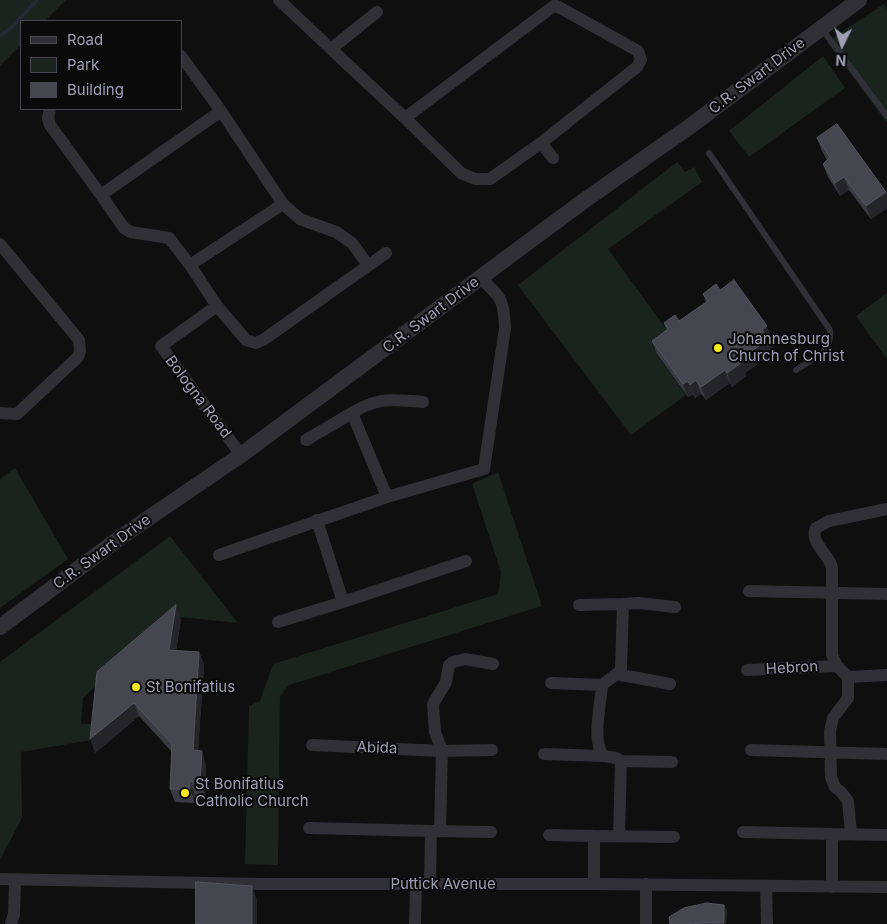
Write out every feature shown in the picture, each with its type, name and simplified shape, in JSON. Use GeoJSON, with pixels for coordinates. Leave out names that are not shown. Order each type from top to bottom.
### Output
{"type":"FeatureCollection","features":[{"type":"Feature","properties":{"kind":"street"},"geometry":{"type":"LineString","coordinates":[[279,0],[461,173],[475,179],[490,179],[637,67],[641,60],[638,51],[550,2],[405,118]]}},
{"type":"Feature","properties":{"kind":"street","name":"C.R. Swart Drive"},"geometry":{"type":"LineString","coordinates":[[0,628],[121,537],[241,455],[585,200],[696,122],[859,0]]}},
{"type":"Feature","properties":{"kind":"street"},"geometry":{"type":"LineString","coordinates":[[331,48],[376,12]]}},
{"type":"Feature","properties":{"kind":"street"},"geometry":{"type":"LineString","coordinates":[[182,57],[221,110],[283,204],[300,219],[336,232],[352,243],[368,265]]}},
{"type":"Feature","properties":{"kind":"street"},"geometry":{"type":"LineString","coordinates":[[50,110],[48,118],[50,126],[124,228],[131,232],[169,238],[190,265],[217,306],[246,340],[256,343],[263,340],[386,253]]}},
{"type":"Feature","properties":{"kind":"street"},"geometry":{"type":"LineString","coordinates":[[101,195],[221,110]]}},
{"type":"Feature","properties":{"kind":"street"},"geometry":{"type":"LineString","coordinates":[[541,142],[553,158]]}},
{"type":"Feature","properties":{"kind":"street"},"geometry":{"type":"LineString","coordinates":[[190,265],[283,204]]}},
{"type":"Feature","properties":{"kind":"street"},"geometry":{"type":"LineString","coordinates":[[0,244],[79,340],[80,346],[78,357],[16,414],[0,413]]}},
{"type":"Feature","properties":{"kind":"street"},"geometry":{"type":"LineString","coordinates":[[219,555],[387,497],[484,469],[506,328],[500,296],[480,278]]}},
{"type":"Feature","properties":{"kind":"street","name":"Bologna Road"},"geometry":{"type":"LineString","coordinates":[[217,306],[161,346],[241,455]]}},
{"type":"Feature","properties":{"kind":"street"},"geometry":{"type":"LineString","coordinates":[[306,440],[364,405],[384,400],[423,402]]}},
{"type":"Feature","properties":{"kind":"street"},"geometry":{"type":"LineString","coordinates":[[352,413],[387,497]]}},
{"type":"Feature","properties":{"kind":"street","name":"Hebron"},"geometry":{"type":"LineString","coordinates":[[848,677],[836,666],[833,660],[831,651],[832,567],[827,555],[815,540],[814,533],[816,528],[829,521],[887,508]]}},
{"type":"Feature","properties":{"kind":"street"},"geometry":{"type":"LineString","coordinates":[[317,520],[343,602]]}},
{"type":"Feature","properties":{"kind":"street"},"geometry":{"type":"LineString","coordinates":[[278,622],[466,561]]}},
{"type":"Feature","properties":{"kind":"street"},"geometry":{"type":"LineString","coordinates":[[749,591],[887,594]]}},
{"type":"Feature","properties":{"kind":"street"},"geometry":{"type":"LineString","coordinates":[[579,605],[639,602],[676,607]]}},
{"type":"Feature","properties":{"kind":"street"},"geometry":{"type":"LineString","coordinates":[[551,683],[602,685],[616,674],[621,668],[623,604]]}},
{"type":"Feature","properties":{"kind":"street"},"geometry":{"type":"LineString","coordinates":[[430,883],[442,751],[435,732],[433,704],[446,682],[449,665],[458,660],[465,659],[493,664]]}},
{"type":"Feature","properties":{"kind":"street","name":"Hebron"},"geometry":{"type":"LineString","coordinates":[[747,670],[836,666]]}},
{"type":"Feature","properties":{"kind":"street"},"geometry":{"type":"LineString","coordinates":[[616,674],[670,684]]}},
{"type":"Feature","properties":{"kind":"street"},"geometry":{"type":"LineString","coordinates":[[851,834],[848,801],[842,792],[835,787],[830,777],[830,724],[832,718],[848,698],[848,677],[887,675]]}},
{"type":"Feature","properties":{"kind":"street"},"geometry":{"type":"LineString","coordinates":[[602,685],[597,738],[599,751],[604,756]]}},
{"type":"Feature","properties":{"kind":"street","name":"Abida"},"geometry":{"type":"LineString","coordinates":[[312,746],[442,751],[492,750]]}},
{"type":"Feature","properties":{"kind":"street"},"geometry":{"type":"LineString","coordinates":[[751,750],[887,754]]}},
{"type":"Feature","properties":{"kind":"street"},"geometry":{"type":"LineString","coordinates":[[544,754],[604,756],[621,761],[672,762]]}},
{"type":"Feature","properties":{"kind":"street"},"geometry":{"type":"LineString","coordinates":[[619,836],[621,761]]}},
{"type":"Feature","properties":{"kind":"street"},"geometry":{"type":"LineString","coordinates":[[310,828],[491,832]]}},
{"type":"Feature","properties":{"kind":"street"},"geometry":{"type":"LineString","coordinates":[[743,832],[887,834]]}},
{"type":"Feature","properties":{"kind":"street"},"geometry":{"type":"LineString","coordinates":[[832,834],[832,886]]}},
{"type":"Feature","properties":{"kind":"street"},"geometry":{"type":"LineString","coordinates":[[549,835],[674,837]]}},
{"type":"Feature","properties":{"kind":"street"},"geometry":{"type":"LineString","coordinates":[[594,836],[594,884]]}},
{"type":"Feature","properties":{"kind":"street","name":"Puttick Avenue"},"geometry":{"type":"LineString","coordinates":[[0,879],[887,887]]}},
{"type":"Feature","properties":{"kind":"street"},"geometry":{"type":"LineString","coordinates":[[11,924],[14,914],[15,880]]}},
{"type":"Feature","properties":{"kind":"street"},"geometry":{"type":"LineString","coordinates":[[415,924],[416,884]]}},
{"type":"Feature","properties":{"kind":"street"},"geometry":{"type":"LineString","coordinates":[[646,884],[646,924]]}},
{"type":"Feature","properties":{"kind":"street"},"geometry":{"type":"LineString","coordinates":[[766,886],[767,924]]}},
{"type":"Feature","properties":{"kind":"lane"},"geometry":{"type":"LineString","coordinates":[[821,28],[887,116]]}},
{"type":"Feature","properties":{"kind":"lane"},"geometry":{"type":"LineString","coordinates":[[709,153],[830,330],[830,343],[827,349],[796,370]]}},
{"type":"Feature","properties":{"kind":"green space"},"geometry":{"type":"Polygon","coordinates":[[[0,0],[66,0],[46,20],[20,20],[20,46],[0,66],[0,0]]]}},
{"type":"Feature","properties":{"kind":"green space"},"geometry":{"type":"Polygon","coordinates":[[[884,4],[887,9],[887,123],[827,42],[884,4]]]}},
{"type":"Feature","properties":{"kind":"green space"},"geometry":{"type":"Polygon","coordinates":[[[823,56],[845,88],[749,157],[729,131],[823,56]]]}},
{"type":"Feature","properties":{"kind":"green space"},"geometry":{"type":"Polygon","coordinates":[[[677,162],[685,172],[694,167],[702,182],[608,249],[666,329],[673,333],[657,355],[686,395],[631,435],[518,285],[677,162]]]}},
{"type":"Feature","properties":{"kind":"green space"},"geometry":{"type":"Polygon","coordinates":[[[887,293],[887,359],[856,316],[887,293]]]}},
{"type":"Feature","properties":{"kind":"green space"},"geometry":{"type":"Polygon","coordinates":[[[15,468],[68,559],[0,608],[0,479],[15,468]]]}},
{"type":"Feature","properties":{"kind":"green space"},"geometry":{"type":"Polygon","coordinates":[[[498,472],[542,606],[289,685],[280,697],[278,865],[245,864],[249,706],[260,701],[273,664],[498,594],[501,572],[472,484],[498,472]]]}},
{"type":"Feature","properties":{"kind":"green space"},"geometry":{"type":"Polygon","coordinates":[[[170,536],[238,623],[170,616],[83,698],[81,724],[94,724],[92,740],[21,752],[22,818],[0,860],[0,662],[170,536]]]}},
{"type":"Feature","properties":{"kind":"building"},"geometry":{"type":"Polygon","coordinates":[[[837,124],[886,192],[866,206],[844,177],[835,183],[823,164],[830,157],[817,138],[837,124]]]}},
{"type":"Feature","properties":{"kind":"building","name":"Johannesburg Church of Christ"},"geometry":{"type":"Polygon","coordinates":[[[734,280],[767,326],[762,330],[769,339],[739,360],[741,363],[727,373],[725,370],[701,387],[696,380],[690,385],[688,381],[683,384],[652,341],[668,329],[664,323],[675,315],[679,321],[708,301],[703,294],[716,284],[720,290],[734,280]]]}},
{"type":"Feature","properties":{"kind":"building"},"geometry":{"type":"Polygon","coordinates":[[[176,605],[169,650],[199,652],[193,750],[202,751],[200,782],[190,781],[190,789],[170,789],[172,744],[134,703],[90,739],[97,672],[176,605]]]}},
{"type":"Feature","properties":{"kind":"building"},"geometry":{"type":"Polygon","coordinates":[[[196,882],[252,886],[252,924],[196,924],[196,882]]]}},
{"type":"Feature","properties":{"kind":"building"},"geometry":{"type":"Polygon","coordinates":[[[707,903],[724,905],[724,922],[670,924],[669,917],[684,908],[707,903]]]}},
{"type":"Feature","properties":{"kind":"waterway"},"geometry":{"type":"LineString","coordinates":[[0,36],[11,28],[37,0]]}},
{"type":"Feature","properties":{"kind":"place","name":"Johannesburg Church of Christ"},"geometry":{"type":"Point","coordinates":[718,348]}},
{"type":"Feature","properties":{"kind":"place","name":"St Bonifatius"},"geometry":{"type":"Point","coordinates":[136,687]}},
{"type":"Feature","properties":{"kind":"place","name":"St Bonifatius Catholic Church"},"geometry":{"type":"Point","coordinates":[185,793]}}]}
